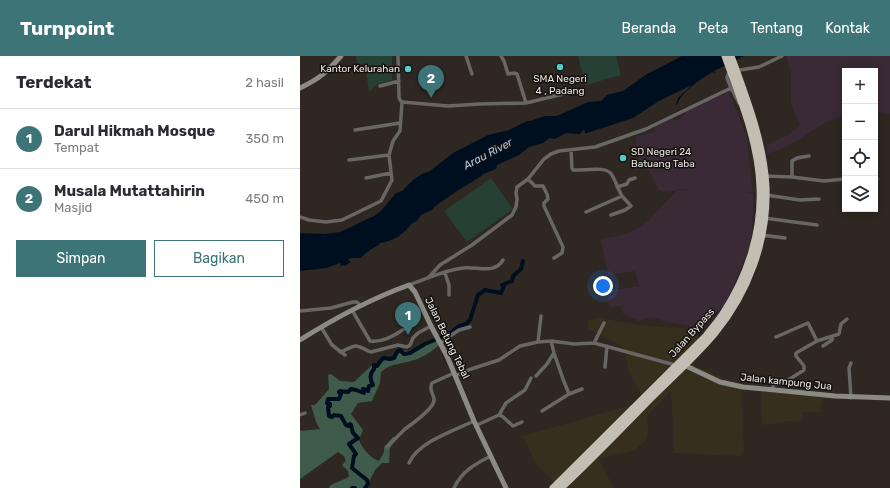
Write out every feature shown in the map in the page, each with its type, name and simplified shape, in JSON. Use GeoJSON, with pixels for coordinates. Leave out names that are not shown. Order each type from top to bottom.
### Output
{"type":"FeatureCollection","features":[{"type":"Feature","properties":{"kind":"highway","name":"Jalan Bypass"},"geometry":{"type":"LineString","coordinates":[[553,488],[684,365],[714,334],[736,303],[747,274],[752,253],[758,226],[765,176],[761,152],[724,56]]}},
{"type":"Feature","properties":{"kind":"highway","name":"Jalan Bypass"},"geometry":{"type":"LineString","coordinates":[[561,488],[676,365],[706,336],[724,313],[756,258],[764,218],[766,195],[737,88],[731,56]]}},
{"type":"Feature","properties":{"kind":"street"},"geometry":{"type":"LineString","coordinates":[[300,88],[316,80],[328,71],[341,56]]}},
{"type":"Feature","properties":{"kind":"street"},"geometry":{"type":"LineString","coordinates":[[300,217],[309,220],[326,222],[342,220],[381,201],[391,181],[389,155],[393,141],[400,131],[402,102],[400,100],[398,56]]}},
{"type":"Feature","properties":{"kind":"street"},"geometry":{"type":"LineString","coordinates":[[466,56],[472,74]]}},
{"type":"Feature","properties":{"kind":"street"},"geometry":{"type":"LineString","coordinates":[[501,56],[508,74],[517,74],[526,103]]}},
{"type":"Feature","properties":{"kind":"street"},"geometry":{"type":"LineString","coordinates":[[429,277],[440,265],[472,245],[512,215],[516,207],[516,193],[518,187],[528,179],[544,159],[551,154],[559,151],[595,147],[646,129],[737,88],[727,78],[728,74],[740,70],[760,67],[782,56]]}},
{"type":"Feature","properties":{"kind":"street"},"geometry":{"type":"LineString","coordinates":[[380,86],[399,81]]}},
{"type":"Feature","properties":{"kind":"street"},"geometry":{"type":"LineString","coordinates":[[402,102],[448,106],[526,103],[567,93]]}},
{"type":"Feature","properties":{"kind":"street"},"geometry":{"type":"LineString","coordinates":[[355,130],[400,123]]}},
{"type":"Feature","properties":{"kind":"street"},"geometry":{"type":"LineString","coordinates":[[571,150],[573,170],[604,169],[609,171],[622,196],[631,206],[611,215]]}},
{"type":"Feature","properties":{"kind":"street"},"geometry":{"type":"LineString","coordinates":[[349,160],[389,155]]}},
{"type":"Feature","properties":{"kind":"street"},"geometry":{"type":"LineString","coordinates":[[792,177],[792,161],[798,158],[810,156]]}},
{"type":"Feature","properties":{"kind":"street"},"geometry":{"type":"LineString","coordinates":[[366,178],[391,174]]}},
{"type":"Feature","properties":{"kind":"street"},"geometry":{"type":"LineString","coordinates":[[765,176],[792,177],[824,181],[842,179]]}},
{"type":"Feature","properties":{"kind":"street"},"geometry":{"type":"LineString","coordinates":[[617,187],[627,184],[629,180],[635,178]]}},
{"type":"Feature","properties":{"kind":"street"},"geometry":{"type":"LineString","coordinates":[[528,179],[535,186],[542,186],[547,194],[548,199],[544,203],[544,206],[563,247],[562,253],[554,258]]}},
{"type":"Feature","properties":{"kind":"street"},"geometry":{"type":"LineString","coordinates":[[766,195],[800,200],[819,199]]}},
{"type":"Feature","properties":{"kind":"street"},"geometry":{"type":"LineString","coordinates":[[586,212],[622,196]]}},
{"type":"Feature","properties":{"kind":"street"},"geometry":{"type":"LineString","coordinates":[[764,218],[817,224]]}},
{"type":"Feature","properties":{"kind":"street"},"geometry":{"type":"LineString","coordinates":[[761,236],[785,238]]}},
{"type":"Feature","properties":{"kind":"street"},"geometry":{"type":"LineString","coordinates":[[300,340],[352,310],[429,277],[463,268],[494,268],[499,266],[503,260]]}},
{"type":"Feature","properties":{"kind":"street"},"geometry":{"type":"LineString","coordinates":[[445,272],[449,285],[449,295]]}},
{"type":"Feature","properties":{"kind":"street","name":"Jalan Betung Tebal"},"geometry":{"type":"LineString","coordinates":[[410,286],[415,292],[455,374],[475,423],[506,488]]}},
{"type":"Feature","properties":{"kind":"street"},"geometry":{"type":"LineString","coordinates":[[300,311],[331,308],[353,302],[357,302],[361,306]]}},
{"type":"Feature","properties":{"kind":"street"},"geometry":{"type":"LineString","coordinates":[[352,310],[370,341],[377,342],[393,336],[404,329]]}},
{"type":"Feature","properties":{"kind":"street"},"geometry":{"type":"LineString","coordinates":[[538,342],[541,316]]}},
{"type":"Feature","properties":{"kind":"street"},"geometry":{"type":"LineString","coordinates":[[773,389],[773,385],[782,384],[803,371],[804,366],[796,354],[817,341],[840,333],[841,324],[847,319]]}},
{"type":"Feature","properties":{"kind":"street"},"geometry":{"type":"LineString","coordinates":[[594,342],[604,323]]}},
{"type":"Feature","properties":{"kind":"street"},"geometry":{"type":"LineString","coordinates":[[776,337],[808,323],[817,341]]}},
{"type":"Feature","properties":{"kind":"street"},"geometry":{"type":"LineString","coordinates":[[340,352],[355,346],[360,346],[371,352],[398,345],[408,347],[418,333],[431,326]]}},
{"type":"Feature","properties":{"kind":"street"},"geometry":{"type":"LineString","coordinates":[[321,327],[331,344],[345,355]]}},
{"type":"Feature","properties":{"kind":"street"},"geometry":{"type":"LineString","coordinates":[[439,341],[462,329],[470,327]]}},
{"type":"Feature","properties":{"kind":"street"},"geometry":{"type":"LineString","coordinates":[[822,346],[832,340],[833,336]]}},
{"type":"Feature","properties":{"kind":"street"},"geometry":{"type":"LineString","coordinates":[[387,447],[406,429],[422,417],[432,404],[434,400],[430,387],[432,383],[499,360],[520,346],[551,341],[574,344],[594,342],[676,365]]}},
{"type":"Feature","properties":{"kind":"street"},"geometry":{"type":"LineString","coordinates":[[551,341],[569,394]]}},
{"type":"Feature","properties":{"kind":"street"},"geometry":{"type":"LineString","coordinates":[[605,368],[607,346]]}},
{"type":"Feature","properties":{"kind":"street"},"geometry":{"type":"LineString","coordinates":[[536,376],[547,364],[554,353]]}},
{"type":"Feature","properties":{"kind":"street"},"geometry":{"type":"LineString","coordinates":[[851,363],[849,368],[851,398]]}},
{"type":"Feature","properties":{"kind":"street","name":"Jalan kampung Jua"},"geometry":{"type":"LineString","coordinates":[[684,365],[720,382],[728,384],[851,398],[890,398]]}},
{"type":"Feature","properties":{"kind":"street"},"geometry":{"type":"LineString","coordinates":[[409,463],[411,458],[422,447],[475,423],[499,415],[506,403],[525,390],[531,378]]}},
{"type":"Feature","properties":{"kind":"street"},"geometry":{"type":"LineString","coordinates":[[542,411],[569,394],[582,389]]}},
{"type":"Feature","properties":{"kind":"street"},"geometry":{"type":"LineString","coordinates":[[300,415],[305,413]]}},
{"type":"Feature","properties":{"kind":"street"},"geometry":{"type":"LineString","coordinates":[[499,415],[513,426],[522,422]]}},
{"type":"Feature","properties":{"kind":"street"},"geometry":{"type":"LineString","coordinates":[[454,488],[467,470],[491,456]]}},
{"type":"Feature","properties":{"kind":"shaded area"},"geometry":{"type":"Polygon","coordinates":[[[786,56],[890,56],[890,114],[878,112],[878,68],[842,68],[842,114],[790,145],[767,154],[766,145],[790,134],[800,125],[791,104],[791,74],[786,56]]]}},
{"type":"Feature","properties":{"kind":"shaded area"},"geometry":{"type":"Polygon","coordinates":[[[729,91],[747,138],[753,192],[745,193],[753,193],[753,211],[751,243],[727,302],[698,333],[690,326],[666,322],[653,317],[639,321],[623,314],[621,306],[609,307],[608,291],[639,286],[635,271],[608,275],[601,239],[622,235],[634,230],[648,221],[677,190],[691,189],[677,189],[665,192],[659,190],[649,171],[639,161],[635,137],[655,132],[654,127],[672,119],[678,120],[686,114],[686,111],[729,91]]]}},
{"type":"Feature","properties":{"kind":"shaded area"},"geometry":{"type":"Polygon","coordinates":[[[600,317],[646,326],[683,328],[707,343],[690,364],[741,385],[744,448],[741,456],[674,453],[671,391],[646,418],[649,430],[645,441],[635,450],[599,459],[614,488],[554,488],[556,485],[535,463],[523,436],[645,401],[629,373],[624,347],[588,329],[587,321],[600,317]]]}},
{"type":"Feature","properties":{"kind":"shaded area"},"geometry":{"type":"Polygon","coordinates":[[[761,391],[823,398],[820,412],[803,412],[802,422],[786,421],[784,423],[762,425],[761,391]]]}},
{"type":"Feature","properties":{"kind":"green space"},"geometry":{"type":"Polygon","coordinates":[[[356,56],[392,56],[392,80],[377,84],[369,92],[365,64],[358,64],[356,56]]]}},
{"type":"Feature","properties":{"kind":"green space"},"geometry":{"type":"Polygon","coordinates":[[[578,56],[616,56],[621,75],[586,85],[578,56]]]}},
{"type":"Feature","properties":{"kind":"green space"},"geometry":{"type":"Polygon","coordinates":[[[491,178],[513,209],[467,242],[444,211],[491,178]]]}},
{"type":"Feature","properties":{"kind":"green space"},"geometry":{"type":"Polygon","coordinates":[[[439,336],[442,343],[432,351],[418,359],[393,365],[381,372],[380,383],[372,401],[358,403],[351,414],[363,430],[359,440],[360,443],[367,453],[376,460],[379,461],[384,452],[384,447],[393,437],[397,438],[390,448],[389,463],[382,463],[375,470],[366,488],[329,488],[331,485],[349,477],[348,471],[342,465],[346,461],[344,456],[338,452],[300,479],[300,431],[320,429],[316,422],[311,405],[315,405],[329,389],[328,375],[331,374],[340,381],[354,382],[371,366],[396,355],[398,350],[409,351],[439,336]]]}},
{"type":"Feature","properties":{"kind":"water","name":"Arau River"},"geometry":{"type":"Polygon","coordinates":[[[682,56],[744,56],[714,71],[716,73],[712,72],[697,82],[686,91],[677,105],[678,98],[692,85],[659,101],[633,118],[587,133],[583,130],[580,134],[566,133],[555,139],[550,138],[543,143],[529,147],[519,155],[497,165],[496,169],[483,174],[434,207],[432,210],[421,215],[417,221],[412,223],[406,230],[390,241],[380,243],[361,258],[350,258],[348,260],[351,262],[345,266],[342,265],[341,267],[340,263],[326,268],[300,271],[300,233],[325,234],[340,232],[374,216],[381,211],[396,193],[402,191],[413,180],[430,171],[453,153],[488,135],[509,130],[527,121],[545,116],[557,116],[588,102],[601,101],[607,95],[623,91],[647,74],[682,56]]]}},
{"type":"Feature","properties":{"kind":"waterway"},"geometry":{"type":"LineString","coordinates":[[365,488],[368,484],[367,480],[352,468],[354,456],[356,454],[349,444],[358,438],[353,433],[351,425],[346,425],[341,416],[329,416],[328,407],[330,404],[327,403],[328,399],[339,399],[341,394],[339,392],[340,391],[348,392],[351,389],[364,393],[363,389],[368,391],[369,386],[373,385],[370,377],[374,369],[374,365],[377,366],[383,358],[394,358],[400,350],[404,354],[410,353],[425,344],[449,334],[459,326],[466,324],[470,320],[478,295],[485,290],[501,293],[504,286],[502,285],[512,281],[513,276],[521,269],[523,261]]}},
{"type":"Feature","properties":{"kind":"place","name":"SMA Negeri 4 , Padang"},"geometry":{"type":"Point","coordinates":[560,67]}},
{"type":"Feature","properties":{"kind":"place","name":"Kantor Kelurahan"},"geometry":{"type":"Point","coordinates":[408,69]}},
{"type":"Feature","properties":{"kind":"place","name":"Musala Mutattahirin"},"geometry":{"type":"Point","coordinates":[431,98]}},
{"type":"Feature","properties":{"kind":"place","name":"SD Negeri 24 Batuang Taba"},"geometry":{"type":"Point","coordinates":[623,158]}},
{"type":"Feature","properties":{"kind":"place","name":"Darul Hikmah Mosque"},"geometry":{"type":"Point","coordinates":[408,335]}}]}
